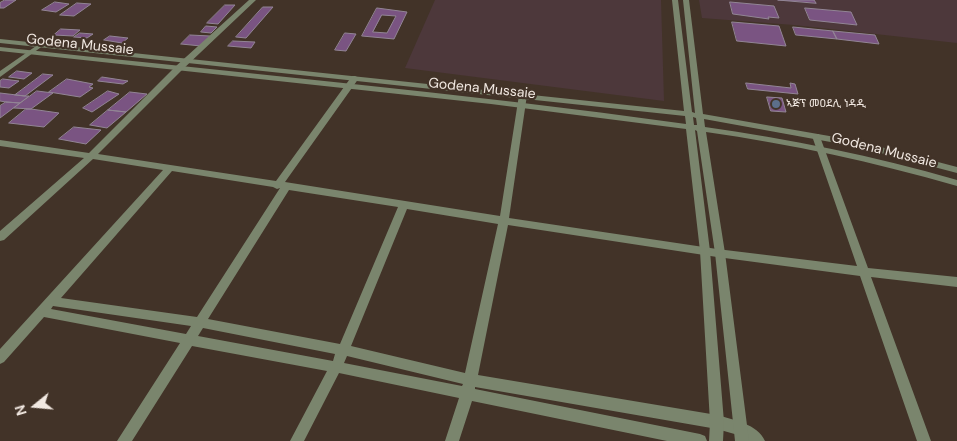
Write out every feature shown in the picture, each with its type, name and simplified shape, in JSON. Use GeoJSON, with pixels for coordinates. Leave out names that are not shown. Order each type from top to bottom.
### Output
{"type":"FeatureCollection","features":[{"type":"Feature","properties":{"kind":"street"},"geometry":{"type":"LineString","coordinates":[[0,237],[90,156],[179,68],[253,0]]}},
{"type":"Feature","properties":{"kind":"street"},"geometry":{"type":"LineString","coordinates":[[675,0],[688,126],[705,251],[717,422],[716,441]]}},
{"type":"Feature","properties":{"kind":"street"},"geometry":{"type":"LineString","coordinates":[[686,0],[701,128],[720,253],[741,435]]}},
{"type":"Feature","properties":{"kind":"street","name":"Godena Mussaie"},"geometry":{"type":"LineString","coordinates":[[0,41],[356,78],[522,100],[820,148],[901,166],[957,183]]}},
{"type":"Feature","properties":{"kind":"street"},"geometry":{"type":"LineString","coordinates":[[0,75],[41,45]]}},
{"type":"Feature","properties":{"kind":"street","name":"Godena Mussaie"},"geometry":{"type":"LineString","coordinates":[[0,49],[349,86],[688,114],[885,150],[957,170]]}},
{"type":"Feature","properties":{"kind":"street"},"geometry":{"type":"LineString","coordinates":[[124,441],[282,186],[356,78]]}},
{"type":"Feature","properties":{"kind":"street"},"geometry":{"type":"LineString","coordinates":[[452,441],[467,395],[504,220],[522,100]]}},
{"type":"Feature","properties":{"kind":"street"},"geometry":{"type":"LineString","coordinates":[[816,136],[924,441]]}},
{"type":"Feature","properties":{"kind":"street"},"geometry":{"type":"LineString","coordinates":[[2,145],[90,156],[705,251],[864,273],[957,282]]}},
{"type":"Feature","properties":{"kind":"street"},"geometry":{"type":"LineString","coordinates":[[0,358],[169,169]]}},
{"type":"Feature","properties":{"kind":"street"},"geometry":{"type":"LineString","coordinates":[[297,441],[336,367],[404,205]]}},
{"type":"Feature","properties":{"kind":"street"},"geometry":{"type":"LineString","coordinates":[[51,301],[199,322],[343,350],[470,380],[717,422],[741,435],[758,441]]}},
{"type":"Feature","properties":{"kind":"street"},"geometry":{"type":"LineString","coordinates":[[42,312],[189,338],[700,441]]}},
{"type":"Feature","properties":{"kind":"street"},"geometry":{"type":"LineString","coordinates":[[580,418],[582,400]]}},
{"type":"Feature","properties":{"kind":"shaded area"},"geometry":{"type":"Polygon","coordinates":[[[435,0],[661,0],[664,101],[405,68],[435,0]]]}},
{"type":"Feature","properties":{"kind":"shaded area"},"geometry":{"type":"Polygon","coordinates":[[[699,0],[957,0],[957,43],[794,25],[702,18],[699,0]]]}},
{"type":"Feature","properties":{"kind":"building"},"geometry":{"type":"Polygon","coordinates":[[[5,0],[16,0],[4,8],[0,8],[0,3],[5,0]]]}},
{"type":"Feature","properties":{"kind":"building"},"geometry":{"type":"Polygon","coordinates":[[[778,0],[814,0],[816,3],[778,0]]]}},
{"type":"Feature","properties":{"kind":"building"},"geometry":{"type":"Polygon","coordinates":[[[55,2],[69,4],[56,12],[42,10],[55,2]]]}},
{"type":"Feature","properties":{"kind":"building"},"geometry":{"type":"Polygon","coordinates":[[[730,2],[774,6],[779,18],[768,17],[769,19],[733,14],[730,2]]]}},
{"type":"Feature","properties":{"kind":"building"},"geometry":{"type":"Polygon","coordinates":[[[77,3],[91,4],[74,16],[60,15],[77,3]]]}},
{"type":"Feature","properties":{"kind":"building"},"geometry":{"type":"Polygon","coordinates":[[[225,5],[235,5],[218,24],[207,23],[225,5]]]}},
{"type":"Feature","properties":{"kind":"building"},"geometry":{"type":"Polygon","coordinates":[[[263,7],[273,7],[246,38],[236,37],[263,7]]]}},
{"type":"Feature","properties":{"kind":"building"},"geometry":{"type":"Polygon","coordinates":[[[377,8],[407,12],[394,39],[362,36],[377,8]],[[382,15],[373,32],[387,33],[396,16],[382,15]]]}},
{"type":"Feature","properties":{"kind":"building"},"geometry":{"type":"Polygon","coordinates":[[[805,8],[851,12],[857,25],[810,20],[805,8]]]}},
{"type":"Feature","properties":{"kind":"building"},"geometry":{"type":"Polygon","coordinates":[[[732,22],[779,26],[786,46],[737,41],[732,22]]]}},
{"type":"Feature","properties":{"kind":"building"},"geometry":{"type":"Polygon","coordinates":[[[206,26],[217,27],[211,33],[201,32],[206,26]]]}},
{"type":"Feature","properties":{"kind":"building"},"geometry":{"type":"Polygon","coordinates":[[[793,27],[833,31],[837,39],[796,35],[793,27]]]}},
{"type":"Feature","properties":{"kind":"building"},"geometry":{"type":"Polygon","coordinates":[[[61,29],[80,30],[73,36],[54,35],[61,29]]]}},
{"type":"Feature","properties":{"kind":"building"},"geometry":{"type":"Polygon","coordinates":[[[833,31],[875,35],[879,44],[837,39],[833,31]]]}},
{"type":"Feature","properties":{"kind":"building"},"geometry":{"type":"Polygon","coordinates":[[[80,33],[93,34],[87,38],[74,37],[80,33]]]}},
{"type":"Feature","properties":{"kind":"building"},"geometry":{"type":"Polygon","coordinates":[[[345,33],[356,34],[346,51],[335,50],[345,33]]]}},
{"type":"Feature","properties":{"kind":"building"},"geometry":{"type":"Polygon","coordinates":[[[190,35],[210,36],[201,46],[181,44],[190,35]]]}},
{"type":"Feature","properties":{"kind":"building"},"geometry":{"type":"Polygon","coordinates":[[[110,36],[128,38],[122,43],[104,40],[110,36]]]}},
{"type":"Feature","properties":{"kind":"building"},"geometry":{"type":"Polygon","coordinates":[[[233,41],[255,42],[251,48],[228,46],[233,41]]]}},
{"type":"Feature","properties":{"kind":"building"},"geometry":{"type":"Polygon","coordinates":[[[17,71],[32,73],[24,79],[9,77],[17,71]]]}},
{"type":"Feature","properties":{"kind":"building"},"geometry":{"type":"Polygon","coordinates":[[[43,74],[53,75],[25,96],[15,95],[43,74]]]}},
{"type":"Feature","properties":{"kind":"building"},"geometry":{"type":"Polygon","coordinates":[[[102,77],[128,81],[123,84],[98,81],[102,77]]]}},
{"type":"Feature","properties":{"kind":"building"},"geometry":{"type":"Polygon","coordinates":[[[3,79],[19,81],[9,88],[0,87],[0,81],[3,79]]]}},
{"type":"Feature","properties":{"kind":"building"},"geometry":{"type":"Polygon","coordinates":[[[67,79],[93,84],[89,87],[93,88],[80,97],[49,92],[67,79]]]}},
{"type":"Feature","properties":{"kind":"building"},"geometry":{"type":"Polygon","coordinates":[[[746,83],[791,88],[790,83],[795,84],[798,94],[748,89],[746,83]]]}},
{"type":"Feature","properties":{"kind":"building"},"geometry":{"type":"Polygon","coordinates":[[[37,91],[53,93],[31,109],[14,108],[37,91]]]}},
{"type":"Feature","properties":{"kind":"building"},"geometry":{"type":"Polygon","coordinates":[[[108,91],[119,94],[92,112],[83,108],[108,91]]]}},
{"type":"Feature","properties":{"kind":"building"},"geometry":{"type":"Polygon","coordinates":[[[130,92],[147,94],[126,112],[108,110],[130,92]]]}},
{"type":"Feature","properties":{"kind":"building"},"geometry":{"type":"Polygon","coordinates":[[[0,93],[29,96],[20,103],[6,102],[0,101],[0,93]]]}},
{"type":"Feature","properties":{"kind":"building"},"geometry":{"type":"Polygon","coordinates":[[[767,97],[782,98],[786,112],[771,111],[767,97]]]}},
{"type":"Feature","properties":{"kind":"building"},"geometry":{"type":"Polygon","coordinates":[[[6,102],[20,103],[0,118],[0,106],[6,102]]]}},
{"type":"Feature","properties":{"kind":"building"},"geometry":{"type":"Polygon","coordinates":[[[26,109],[59,113],[44,127],[9,123],[26,109]]]}},
{"type":"Feature","properties":{"kind":"building"},"geometry":{"type":"Polygon","coordinates":[[[108,110],[126,112],[107,128],[90,125],[108,110]]]}},
{"type":"Feature","properties":{"kind":"building"},"geometry":{"type":"Polygon","coordinates":[[[74,127],[101,130],[86,144],[59,139],[74,127]]]}},
{"type":"Feature","properties":{"kind":"place","name":"ኣጅፕ መዐደሊ ነዳዲ"},"geometry":{"type":"Point","coordinates":[776,104]}}]}
